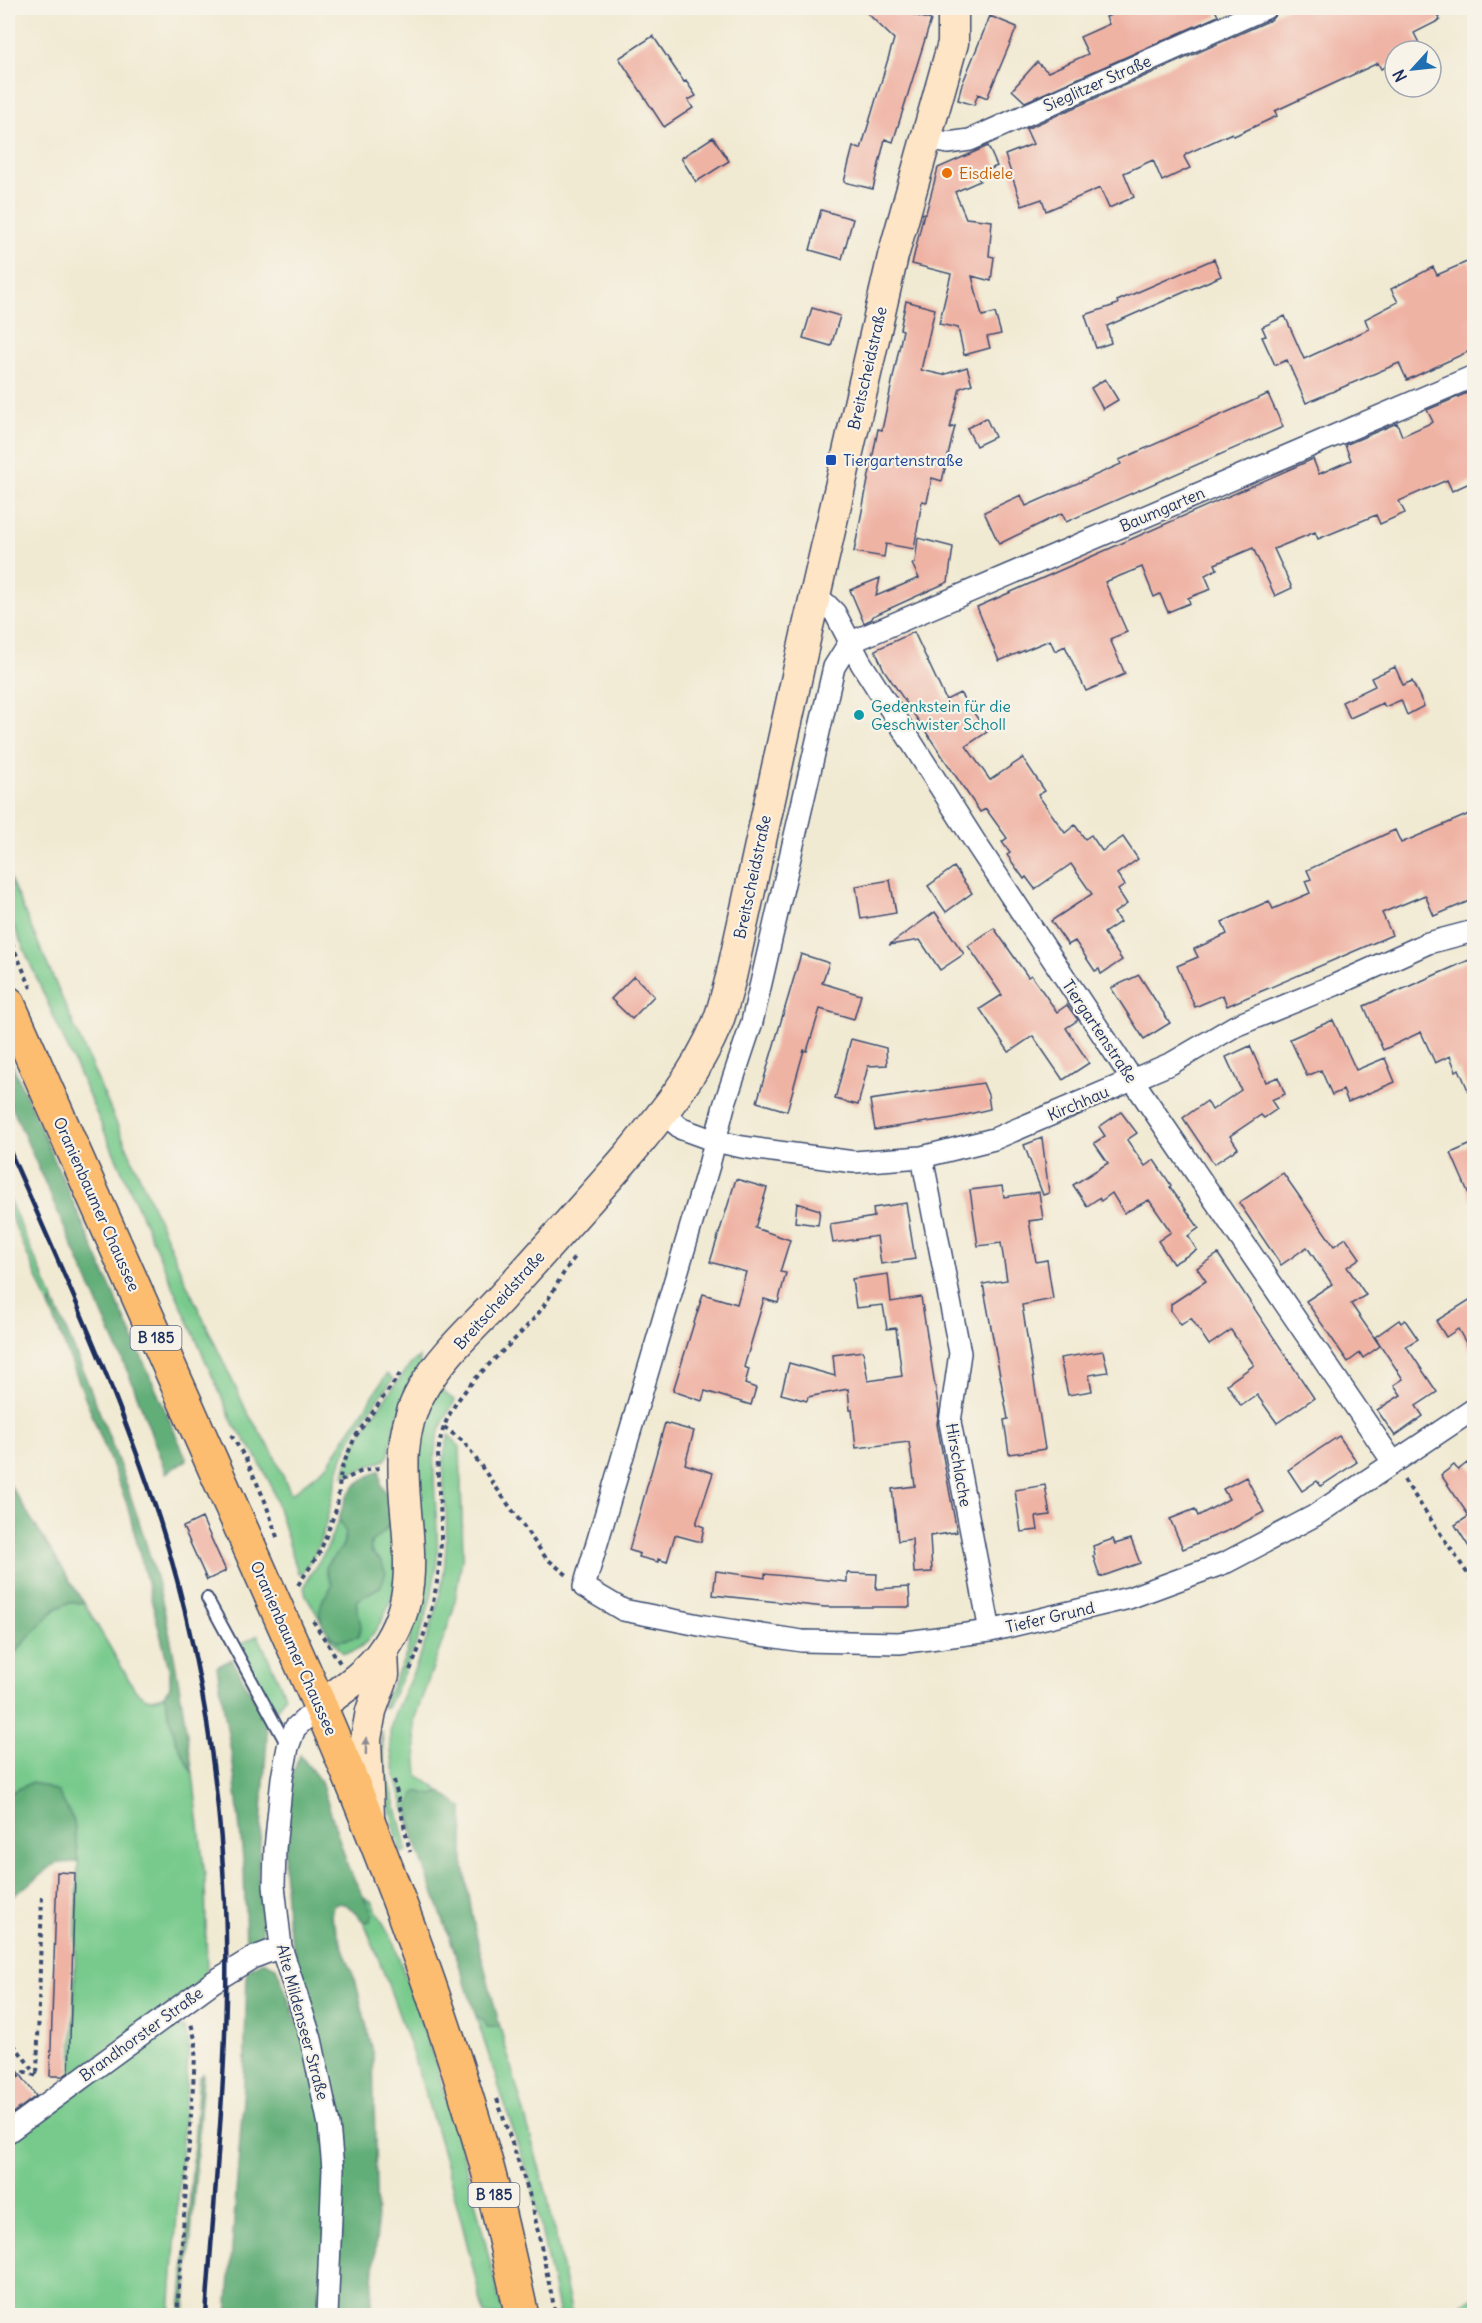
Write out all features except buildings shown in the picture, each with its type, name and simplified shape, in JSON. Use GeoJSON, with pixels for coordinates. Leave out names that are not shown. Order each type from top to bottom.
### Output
{"type":"FeatureCollection","features":[{"type":"Feature","properties":{"kind":"main road","name":"Oranienbaumer Chaussee"},"geometry":{"type":"LineString","coordinates":[[8,1003],[320,1706],[369,1823],[460,2075],[496,2201],[522,2316]]}},
{"type":"Feature","properties":{"kind":"street","name":"Breitscheidstraße"},"geometry":{"type":"LineString","coordinates":[[320,1706],[357,1677],[383,1651],[394,1634],[405,1604],[410,1572],[410,1548],[402,1470],[406,1428],[422,1390],[435,1371],[604,1183],[663,1113],[695,1068],[717,1024],[731,977],[890,267],[924,138],[953,43],[953,8]]}},
{"type":"Feature","properties":{"kind":"street","name":"Sieglitzer Straße"},"geometry":{"type":"LineString","coordinates":[[924,138],[948,143],[970,140],[1266,8]]}},
{"type":"Feature","properties":{"kind":"street","name":"Baumgarten"},"geometry":{"type":"LineString","coordinates":[[849,643],[1474,376]]}},
{"type":"Feature","properties":{"kind":"street","name":"Tiergartenstraße"},"geometry":{"type":"LineString","coordinates":[[814,599],[826,604],[835,613],[849,643],[977,845],[1132,1080],[1393,1462]]}},
{"type":"Feature","properties":{"kind":"street","name":"Breitscheidstraße"},"geometry":{"type":"LineString","coordinates":[[584,1587],[724,1106],[752,1022],[834,668],[849,643]]}},
{"type":"Feature","properties":{"kind":"street","name":"Kirchhau"},"geometry":{"type":"LineString","coordinates":[[663,1113],[682,1129],[715,1141],[742,1147],[854,1162],[922,1158],[994,1139],[1172,1063],[1235,1026],[1428,944],[1474,931]]}},
{"type":"Feature","properties":{"kind":"street","name":"Hirschlache"},"geometry":{"type":"LineString","coordinates":[[922,1158],[960,1353],[950,1422],[990,1631]]}},
{"type":"Feature","properties":{"kind":"street","name":"Tiefer Grund"},"geometry":{"type":"LineString","coordinates":[[584,1587],[623,1610],[704,1626],[802,1641],[899,1643],[990,1631],[1129,1598],[1227,1562],[1314,1516],[1474,1409]]}},
{"type":"Feature","properties":{"kind":"street","name":"Breitscheidstraße"},"geometry":{"type":"LineString","coordinates":[[369,1823],[366,1739],[370,1711],[384,1675],[383,1651]]}},
{"type":"Feature","properties":{"kind":"street","name":"Alte Mildenseer Straße"},"geometry":{"type":"LineString","coordinates":[[320,1706],[295,1728],[288,1747],[282,1778],[274,1886],[281,1947],[311,2039],[329,2125],[333,2169],[327,2316]]}},
{"type":"Feature","properties":{"kind":"street","name":"Brandhorster Straße"},"geometry":{"type":"LineString","coordinates":[[8,2132],[181,2004],[237,1966],[261,1953],[281,1947]]}},
{"type":"Feature","properties":{"kind":"lane"},"geometry":{"type":"LineString","coordinates":[[207,1598],[288,1747]]}},
{"type":"Feature","properties":{"kind":"path"},"geometry":{"type":"LineString","coordinates":[[407,1675],[425,1632],[435,1595],[441,1528],[438,1464],[444,1427],[461,1397],[539,1311],[578,1253]]}},
{"type":"Feature","properties":{"kind":"path"},"geometry":{"type":"LineString","coordinates":[[298,1585],[320,1552],[337,1506],[341,1470],[355,1437],[406,1365]]}},
{"type":"Feature","properties":{"kind":"path"},"geometry":{"type":"LineString","coordinates":[[444,1427],[470,1449],[546,1558],[584,1587]]}},
{"type":"Feature","properties":{"kind":"path"},"geometry":{"type":"LineString","coordinates":[[1393,1462],[1474,1583]]}},
{"type":"Feature","properties":{"kind":"path"},"geometry":{"type":"LineString","coordinates":[[340,1481],[362,1471],[386,1467],[402,1470]]}},
{"type":"Feature","properties":{"kind":"path"},"geometry":{"type":"LineString","coordinates":[[37,2076],[42,1894]]}},
{"type":"Feature","properties":{"kind":"path"},"geometry":{"type":"LineString","coordinates":[[177,2316],[196,2043],[190,2017],[181,2004]]}},
{"type":"Feature","properties":{"kind":"path"},"geometry":{"type":"LineString","coordinates":[[8,2037],[37,2076]]}},
{"type":"Feature","properties":{"kind":"path"},"geometry":{"type":"LineString","coordinates":[[8,2082],[25,2072],[37,2076]]}},
{"type":"Feature","properties":{"kind":"green space"},"geometry":{"type":"Polygon","coordinates":[[[8,874],[183,1276],[247,1412],[273,1453],[291,1494],[327,1466],[387,1374],[393,1379],[348,1445],[339,1470],[322,1537],[302,1573],[298,1573],[271,1485],[255,1454],[234,1425],[8,913],[8,874]]]}},
{"type":"Feature","properties":{"kind":"green space"},"geometry":{"type":"Polygon","coordinates":[[[8,1055],[187,1460],[166,1473],[132,1382],[8,1098],[8,1055]]]}},
{"type":"Feature","properties":{"kind":"green space"},"geometry":{"type":"Polygon","coordinates":[[[8,1197],[53,1299],[50,1308],[8,1209],[8,1197]]]}},
{"type":"Feature","properties":{"kind":"green space"},"geometry":{"type":"Polygon","coordinates":[[[53,1299],[110,1438],[157,1581],[178,1677],[193,1774],[176,1741],[164,1695],[170,1687],[170,1672],[127,1504],[50,1308],[53,1299]]]}},
{"type":"Feature","properties":{"kind":"green space"},"geometry":{"type":"Polygon","coordinates":[[[419,1357],[420,1364],[425,1367],[395,1423],[389,1455],[385,1460],[344,1476],[347,1463],[361,1433],[411,1364],[419,1357]]]}},
{"type":"Feature","properties":{"kind":"green space"},"geometry":{"type":"Polygon","coordinates":[[[440,1384],[445,1393],[455,1401],[440,1428],[435,1453],[434,1484],[438,1546],[434,1581],[419,1637],[387,1708],[382,1707],[406,1655],[422,1593],[424,1561],[416,1503],[419,1435],[440,1384]]]}},
{"type":"Feature","properties":{"kind":"green space"},"geometry":{"type":"Polygon","coordinates":[[[449,1435],[460,1447],[463,1553],[453,1612],[414,1720],[418,1775],[441,1792],[409,1805],[413,1836],[395,1771],[390,1734],[396,1711],[430,1630],[442,1584],[446,1529],[444,1463],[449,1435]]]}},
{"type":"Feature","properties":{"kind":"green space"},"geometry":{"type":"Polygon","coordinates":[[[380,1470],[381,1485],[391,1500],[393,1519],[384,1532],[371,1542],[371,1552],[381,1561],[386,1573],[381,1586],[356,1601],[361,1626],[358,1637],[338,1641],[325,1629],[320,1614],[324,1597],[332,1585],[326,1566],[344,1542],[346,1533],[339,1519],[348,1494],[357,1484],[380,1470]]]}},
{"type":"Feature","properties":{"kind":"green space"},"geometry":{"type":"Polygon","coordinates":[[[8,1482],[84,1603],[68,1603],[55,1609],[8,1660],[8,1482]]]}},
{"type":"Feature","properties":{"kind":"green space"},"geometry":{"type":"Polygon","coordinates":[[[339,1519],[346,1533],[342,1547],[326,1572],[333,1584],[322,1605],[322,1623],[304,1588],[325,1552],[339,1519]]]}},
{"type":"Feature","properties":{"kind":"green space"},"geometry":{"type":"Polygon","coordinates":[[[393,1519],[398,1564],[397,1581],[393,1594],[381,1621],[364,1644],[343,1653],[327,1634],[338,1641],[357,1611],[356,1601],[381,1586],[381,1561],[371,1552],[371,1542],[384,1532],[393,1519]]]}},
{"type":"Feature","properties":{"kind":"green space"},"geometry":{"type":"Polygon","coordinates":[[[68,1603],[84,1603],[135,1690],[148,1699],[164,1695],[176,1741],[193,1774],[205,1877],[207,1977],[72,2075],[78,1862],[74,1821],[33,1782],[8,1794],[8,1660],[55,1609],[68,1603]]]}},
{"type":"Feature","properties":{"kind":"green space"},"geometry":{"type":"Polygon","coordinates":[[[258,1635],[285,1695],[277,1710],[272,1706],[239,1645],[258,1635]]]}},
{"type":"Feature","properties":{"kind":"green space"},"geometry":{"type":"Polygon","coordinates":[[[232,1659],[266,1721],[267,1737],[258,1875],[263,1939],[246,1949],[244,1868],[233,1764],[217,1667],[232,1659]]]}},
{"type":"Feature","properties":{"kind":"green space"},"geometry":{"type":"Polygon","coordinates":[[[382,1730],[383,1755],[407,1851],[401,1853],[379,1764],[382,1730]]]}},
{"type":"Feature","properties":{"kind":"green space"},"geometry":{"type":"Polygon","coordinates":[[[300,1755],[321,1782],[348,1867],[373,1915],[370,1921],[364,1922],[347,1905],[339,1903],[333,1906],[331,1916],[356,1983],[373,2052],[377,2231],[370,2315],[227,2316],[244,2085],[247,1970],[263,1961],[276,1967],[297,2022],[311,2018],[287,1921],[284,1864],[292,1775],[300,1755]]]}},
{"type":"Feature","properties":{"kind":"green space"},"geometry":{"type":"Polygon","coordinates":[[[32,1782],[58,1792],[74,1821],[78,1862],[56,1863],[8,1900],[8,1794],[32,1782]]]}},
{"type":"Feature","properties":{"kind":"green space"},"geometry":{"type":"Polygon","coordinates":[[[417,1791],[432,1795],[441,1792],[463,1809],[463,1861],[475,1931],[500,2027],[486,2027],[483,2019],[476,2016],[413,1836],[409,1805],[417,1791]]]}},
{"type":"Feature","properties":{"kind":"green space"},"geometry":{"type":"Polygon","coordinates":[[[362,1896],[371,1901],[393,1941],[436,2065],[472,2188],[503,2315],[484,2315],[447,2166],[417,2068],[364,1922],[370,1921],[362,1896]]]}},
{"type":"Feature","properties":{"kind":"green space"},"geometry":{"type":"Polygon","coordinates":[[[476,2016],[483,2019],[486,2027],[500,2027],[547,2195],[572,2315],[559,2315],[534,2195],[476,2016]]]}},
{"type":"Feature","properties":{"kind":"green space"},"geometry":{"type":"Polygon","coordinates":[[[173,2023],[184,2029],[189,2042],[170,2315],[8,2315],[8,2143],[173,2023]]]}},
{"type":"Feature","properties":{"kind":"green space"},"geometry":{"type":"Polygon","coordinates":[[[203,2074],[185,2315],[181,2315],[199,2078],[203,2074]]]}},
{"type":"Feature","properties":{"kind":"green space"},"geometry":{"type":"Polygon","coordinates":[[[1474,2297],[1474,2315],[1439,2315],[1474,2297]]]}},
{"type":"Feature","properties":{"kind":"railway"},"geometry":{"type":"LineString","coordinates":[[8,1147],[86,1325],[139,1460],[170,1554],[204,1702],[222,1854],[226,1955],[224,2058],[206,2316]]}},
{"type":"Feature","properties":{"kind":"place","name":"Eisdiele"},"geometry":{"type":"Point","coordinates":[947,173]}},
{"type":"Feature","properties":{"kind":"place","name":"Tiergartenstraße"},"geometry":{"type":"Point","coordinates":[831,460]}},
{"type":"Feature","properties":{"kind":"place","name":"Gedenkstein für die Geschwister Scholl"},"geometry":{"type":"Point","coordinates":[859,715]}}]}
